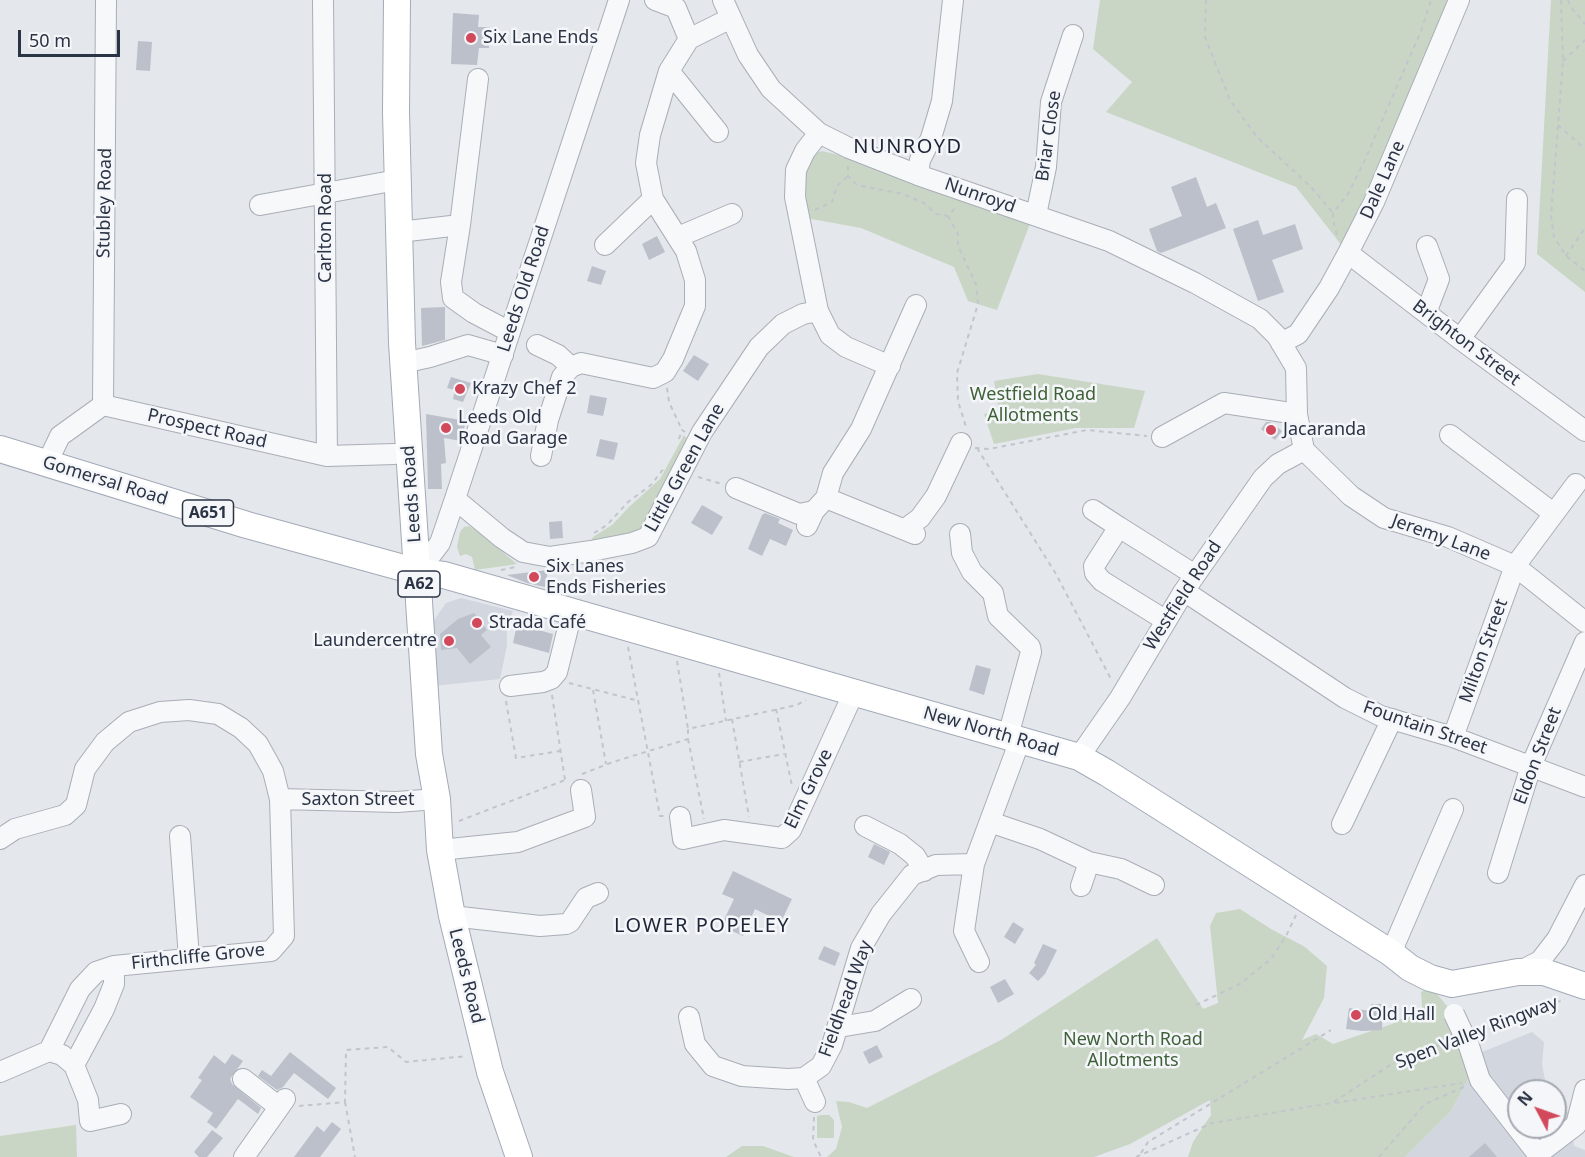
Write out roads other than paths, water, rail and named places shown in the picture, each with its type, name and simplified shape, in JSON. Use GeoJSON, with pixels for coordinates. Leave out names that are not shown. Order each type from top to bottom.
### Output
{"type":"FeatureCollection","features":[{"type":"Feature","properties":{"kind":"main road","name":"Leeds Road"},"geometry":{"type":"LineString","coordinates":[[397,0],[396,112],[403,363],[429,754],[452,916],[485,1054],[519,1157]]}},
{"type":"Feature","properties":{"kind":"main road","name":"Gomersal Road"},"geometry":{"type":"LineString","coordinates":[[0,449],[247,525],[418,572]]}},
{"type":"Feature","properties":{"kind":"main road","name":"New North Road"},"geometry":{"type":"LineString","coordinates":[[418,572],[444,575],[1078,757],[1107,773],[1391,953],[1410,968],[1430,978],[1452,984],[1518,972],[1544,972],[1580,991]]}},
{"type":"Feature","properties":{"kind":"street","name":"Stubley Road"},"geometry":{"type":"LineString","coordinates":[[103,405],[106,0]]}},
{"type":"Feature","properties":{"kind":"street","name":"Carlton Road"},"geometry":{"type":"LineString","coordinates":[[326,0],[327,456]]}},
{"type":"Feature","properties":{"kind":"street","name":"Leeds Old Road"},"geometry":{"type":"LineString","coordinates":[[418,572],[440,543],[619,0]]}},
{"type":"Feature","properties":{"kind":"street"},"geometry":{"type":"LineString","coordinates":[[655,0],[676,8],[689,39]]}},
{"type":"Feature","properties":{"kind":"street","name":"Nunroyd"},"geometry":{"type":"LineString","coordinates":[[723,0],[748,55],[771,89],[819,133],[849,148],[918,175],[1109,241],[1195,283],[1260,319],[1281,343]]}},
{"type":"Feature","properties":{"kind":"street"},"geometry":{"type":"LineString","coordinates":[[918,175],[942,101],[953,0]]}},
{"type":"Feature","properties":{"kind":"street","name":"Dale Lane"},"geometry":{"type":"LineString","coordinates":[[1281,343],[1298,334],[1329,288],[1350,250],[1374,202],[1459,0]]}},
{"type":"Feature","properties":{"kind":"street"},"geometry":{"type":"LineString","coordinates":[[541,456],[548,420],[558,387],[562,377],[571,367],[581,363],[653,378],[665,372],[673,359],[695,306],[695,280],[686,251],[653,199],[646,163],[650,135],[669,71],[689,39],[731,18]]}},
{"type":"Feature","properties":{"kind":"street","name":"Briar Close"},"geometry":{"type":"LineString","coordinates":[[1036,215],[1046,167],[1051,102],[1072,58],[1073,35]]}},
{"type":"Feature","properties":{"kind":"street"},"geometry":{"type":"LineString","coordinates":[[669,71],[718,132]]}},
{"type":"Feature","properties":{"kind":"street"},"geometry":{"type":"LineString","coordinates":[[478,79],[451,282],[453,298],[474,313],[510,332]]}},
{"type":"Feature","properties":{"kind":"street"},"geometry":{"type":"LineString","coordinates":[[819,133],[805,151],[796,170],[795,197],[818,311],[830,335],[846,346],[890,366]]}},
{"type":"Feature","properties":{"kind":"street"},"geometry":{"type":"LineString","coordinates":[[260,205],[398,180]]}},
{"type":"Feature","properties":{"kind":"street"},"geometry":{"type":"LineString","coordinates":[[1460,339],[1515,263],[1517,198]]}},
{"type":"Feature","properties":{"kind":"street"},"geometry":{"type":"LineString","coordinates":[[604,245],[653,199]]}},
{"type":"Feature","properties":{"kind":"street"},"geometry":{"type":"LineString","coordinates":[[678,237],[732,214]]}},
{"type":"Feature","properties":{"kind":"street"},"geometry":{"type":"LineString","coordinates":[[399,232],[460,225]]}},
{"type":"Feature","properties":{"kind":"street"},"geometry":{"type":"LineString","coordinates":[[1426,313],[1439,279],[1427,246]]}},
{"type":"Feature","properties":{"kind":"street","name":"Brighton Street"},"geometry":{"type":"LineString","coordinates":[[1350,250],[1426,313],[1585,431]]}},
{"type":"Feature","properties":{"kind":"street"},"geometry":{"type":"LineString","coordinates":[[816,512],[833,473],[861,429],[916,305]]}},
{"type":"Feature","properties":{"kind":"street","name":"Little Green Lane"},"geometry":{"type":"LineString","coordinates":[[455,499],[502,538],[523,552],[550,557],[632,543],[648,537],[686,437],[759,348],[783,324],[803,314],[818,311]]}},
{"type":"Feature","properties":{"kind":"street"},"geometry":{"type":"LineString","coordinates":[[1281,343],[1296,368],[1297,414],[1304,450]]}},
{"type":"Feature","properties":{"kind":"street"},"geometry":{"type":"LineString","coordinates":[[403,363],[468,345],[502,355]]}},
{"type":"Feature","properties":{"kind":"street"},"geometry":{"type":"LineString","coordinates":[[537,345],[558,356],[571,367]]}},
{"type":"Feature","properties":{"kind":"street"},"geometry":{"type":"LineString","coordinates":[[1162,437],[1224,403],[1297,414]]}},
{"type":"Feature","properties":{"kind":"street","name":"Prospect Road"},"geometry":{"type":"LineString","coordinates":[[103,405],[327,456],[395,454]]}},
{"type":"Feature","properties":{"kind":"street"},"geometry":{"type":"LineString","coordinates":[[47,463],[60,436],[103,405]]}},
{"type":"Feature","properties":{"kind":"street"},"geometry":{"type":"LineString","coordinates":[[1450,435],[1554,513]]}},
{"type":"Feature","properties":{"kind":"street"},"geometry":{"type":"LineString","coordinates":[[736,488],[799,514],[816,512],[911,532],[969,442]]}},
{"type":"Feature","properties":{"kind":"street","name":"Jeremy Lane"},"geometry":{"type":"LineString","coordinates":[[1304,450],[1351,496],[1384,518],[1448,537],[1515,566],[1585,622]]}},
{"type":"Feature","properties":{"kind":"street","name":"Westfield Road"},"geometry":{"type":"LineString","coordinates":[[1078,757],[1120,698],[1165,620],[1263,478],[1278,464],[1304,450]]}},
{"type":"Feature","properties":{"kind":"street","name":"Milton Street"},"geometry":{"type":"LineString","coordinates":[[1453,737],[1515,566],[1576,483]]}},
{"type":"Feature","properties":{"kind":"street","name":"Fountain Street"},"geometry":{"type":"LineString","coordinates":[[1093,510],[1119,527],[1344,698],[1381,716],[1453,737],[1585,788]]}},
{"type":"Feature","properties":{"kind":"street"},"geometry":{"type":"LineString","coordinates":[[1119,527],[1094,566],[1095,573],[1102,581],[1165,620]]}},
{"type":"Feature","properties":{"kind":"street"},"geometry":{"type":"LineString","coordinates":[[960,534],[962,553],[972,572],[993,593],[998,616],[1030,647],[1031,652],[1014,738],[990,822],[974,864],[964,931],[979,962]]}},
{"type":"Feature","properties":{"kind":"street"},"geometry":{"type":"LineString","coordinates":[[510,687],[543,682],[551,679],[557,672],[572,612]]}},
{"type":"Feature","properties":{"kind":"street","name":"Eldon Street"},"geometry":{"type":"LineString","coordinates":[[1498,873],[1531,766],[1585,642]]}},
{"type":"Feature","properties":{"kind":"street","name":"Elm Grove"},"geometry":{"type":"LineString","coordinates":[[680,818],[683,839],[724,830],[782,838],[791,830],[798,815],[843,689]]}},
{"type":"Feature","properties":{"kind":"street","name":"Firthcliffe Grove"},"geometry":{"type":"LineString","coordinates":[[0,839],[15,829],[65,815],[76,805],[85,769],[105,742],[129,722],[160,712],[189,710],[218,714],[241,728],[258,744],[273,771],[280,799],[284,936],[271,951],[114,966],[96,972],[80,989],[49,1051]]}},
{"type":"Feature","properties":{"kind":"street"},"geometry":{"type":"LineString","coordinates":[[1342,824],[1392,719]]}},
{"type":"Feature","properties":{"kind":"street"},"geometry":{"type":"LineString","coordinates":[[440,840],[518,842],[585,817],[573,785]]}},
{"type":"Feature","properties":{"kind":"street","name":"Saxton Street"},"geometry":{"type":"LineString","coordinates":[[280,799],[397,802],[436,799]]}},
{"type":"Feature","properties":{"kind":"street"},"geometry":{"type":"LineString","coordinates":[[1391,953],[1453,809]]}},
{"type":"Feature","properties":{"kind":"street"},"geometry":{"type":"LineString","coordinates":[[990,822],[1040,839],[1089,862],[1121,869],[1154,885]]}},
{"type":"Feature","properties":{"kind":"street"},"geometry":{"type":"LineString","coordinates":[[865,826],[900,844],[915,856],[924,870]]}},
{"type":"Feature","properties":{"kind":"street"},"geometry":{"type":"LineString","coordinates":[[180,836],[189,958]]}},
{"type":"Feature","properties":{"kind":"street"},"geometry":{"type":"LineString","coordinates":[[1081,886],[1089,862]]}},
{"type":"Feature","properties":{"kind":"street","name":"Fieldhead Way"},"geometry":{"type":"LineString","coordinates":[[804,1078],[821,1066],[832,1045],[861,948],[881,914],[912,876],[936,865],[974,864]]}},
{"type":"Feature","properties":{"kind":"street"},"geometry":{"type":"LineString","coordinates":[[1518,972],[1540,961],[1557,939],[1585,885]]}},
{"type":"Feature","properties":{"kind":"street"},"geometry":{"type":"LineString","coordinates":[[452,916],[540,926],[566,924],[570,922],[586,898],[598,893]]}},
{"type":"Feature","properties":{"kind":"street","name":"Firthcliffe Grove"},"geometry":{"type":"LineString","coordinates":[[74,1065],[104,1009],[114,984],[114,966]]}},
{"type":"Feature","properties":{"kind":"street"},"geometry":{"type":"LineString","coordinates":[[1452,984],[1454,1014],[1467,1040],[1480,1080],[1539,1156],[1576,1125],[1585,1090]]}},
{"type":"Feature","properties":{"kind":"street"},"geometry":{"type":"LineString","coordinates":[[838,1028],[875,1021],[911,999]]}},
{"type":"Feature","properties":{"kind":"street"},"geometry":{"type":"LineString","coordinates":[[690,1017],[695,1044],[713,1066],[742,1076],[804,1078],[815,1102]]}},
{"type":"Feature","properties":{"kind":"street"},"geometry":{"type":"LineString","coordinates":[[0,1072],[49,1051],[62,1054],[74,1065],[88,1100],[90,1121],[121,1114]]}},
{"type":"Feature","properties":{"kind":"street"},"geometry":{"type":"LineString","coordinates":[[243,1079],[280,1104],[244,1157]]}},
{"type":"Feature","properties":{"kind":"place","name":"Six Lane Ends"},"geometry":{"type":"Point","coordinates":[471,38]}},
{"type":"Feature","properties":{"kind":"place","name":"Krazy Chef 2"},"geometry":{"type":"Point","coordinates":[460,389]}},
{"type":"Feature","properties":{"kind":"place","name":"Leeds Old Road Garage"},"geometry":{"type":"Point","coordinates":[446,428]}},
{"type":"Feature","properties":{"kind":"place","name":"Jacaranda"},"geometry":{"type":"Point","coordinates":[1271,430]}},
{"type":"Feature","properties":{"kind":"place","name":"Six Lanes Ends Fisheries"},"geometry":{"type":"Point","coordinates":[534,577]}},
{"type":"Feature","properties":{"kind":"place","name":"Strada Café"},"geometry":{"type":"Point","coordinates":[477,623]}},
{"type":"Feature","properties":{"kind":"place","name":"Laundercentre"},"geometry":{"type":"Point","coordinates":[449,641]}},
{"type":"Feature","properties":{"kind":"place","name":"Old Hall"},"geometry":{"type":"Point","coordinates":[1356,1015]}},
{"type":"Feature","properties":{"kind":"district","name":"NUNROYD"},"geometry":{"type":"Point","coordinates":[908,147]}},
{"type":"Feature","properties":{"kind":"district","name":"LOWER POPELEY"},"geometry":{"type":"Point","coordinates":[702,926]}},
{"type":"Feature","properties":{"kind":"park label","name":"Westfield Road Allotments"},"geometry":{"type":"Point","coordinates":[1033,405]}},
{"type":"Feature","properties":{"kind":"park label","name":"New North Road Allotments"},"geometry":{"type":"Point","coordinates":[1133,1050]}}]}
